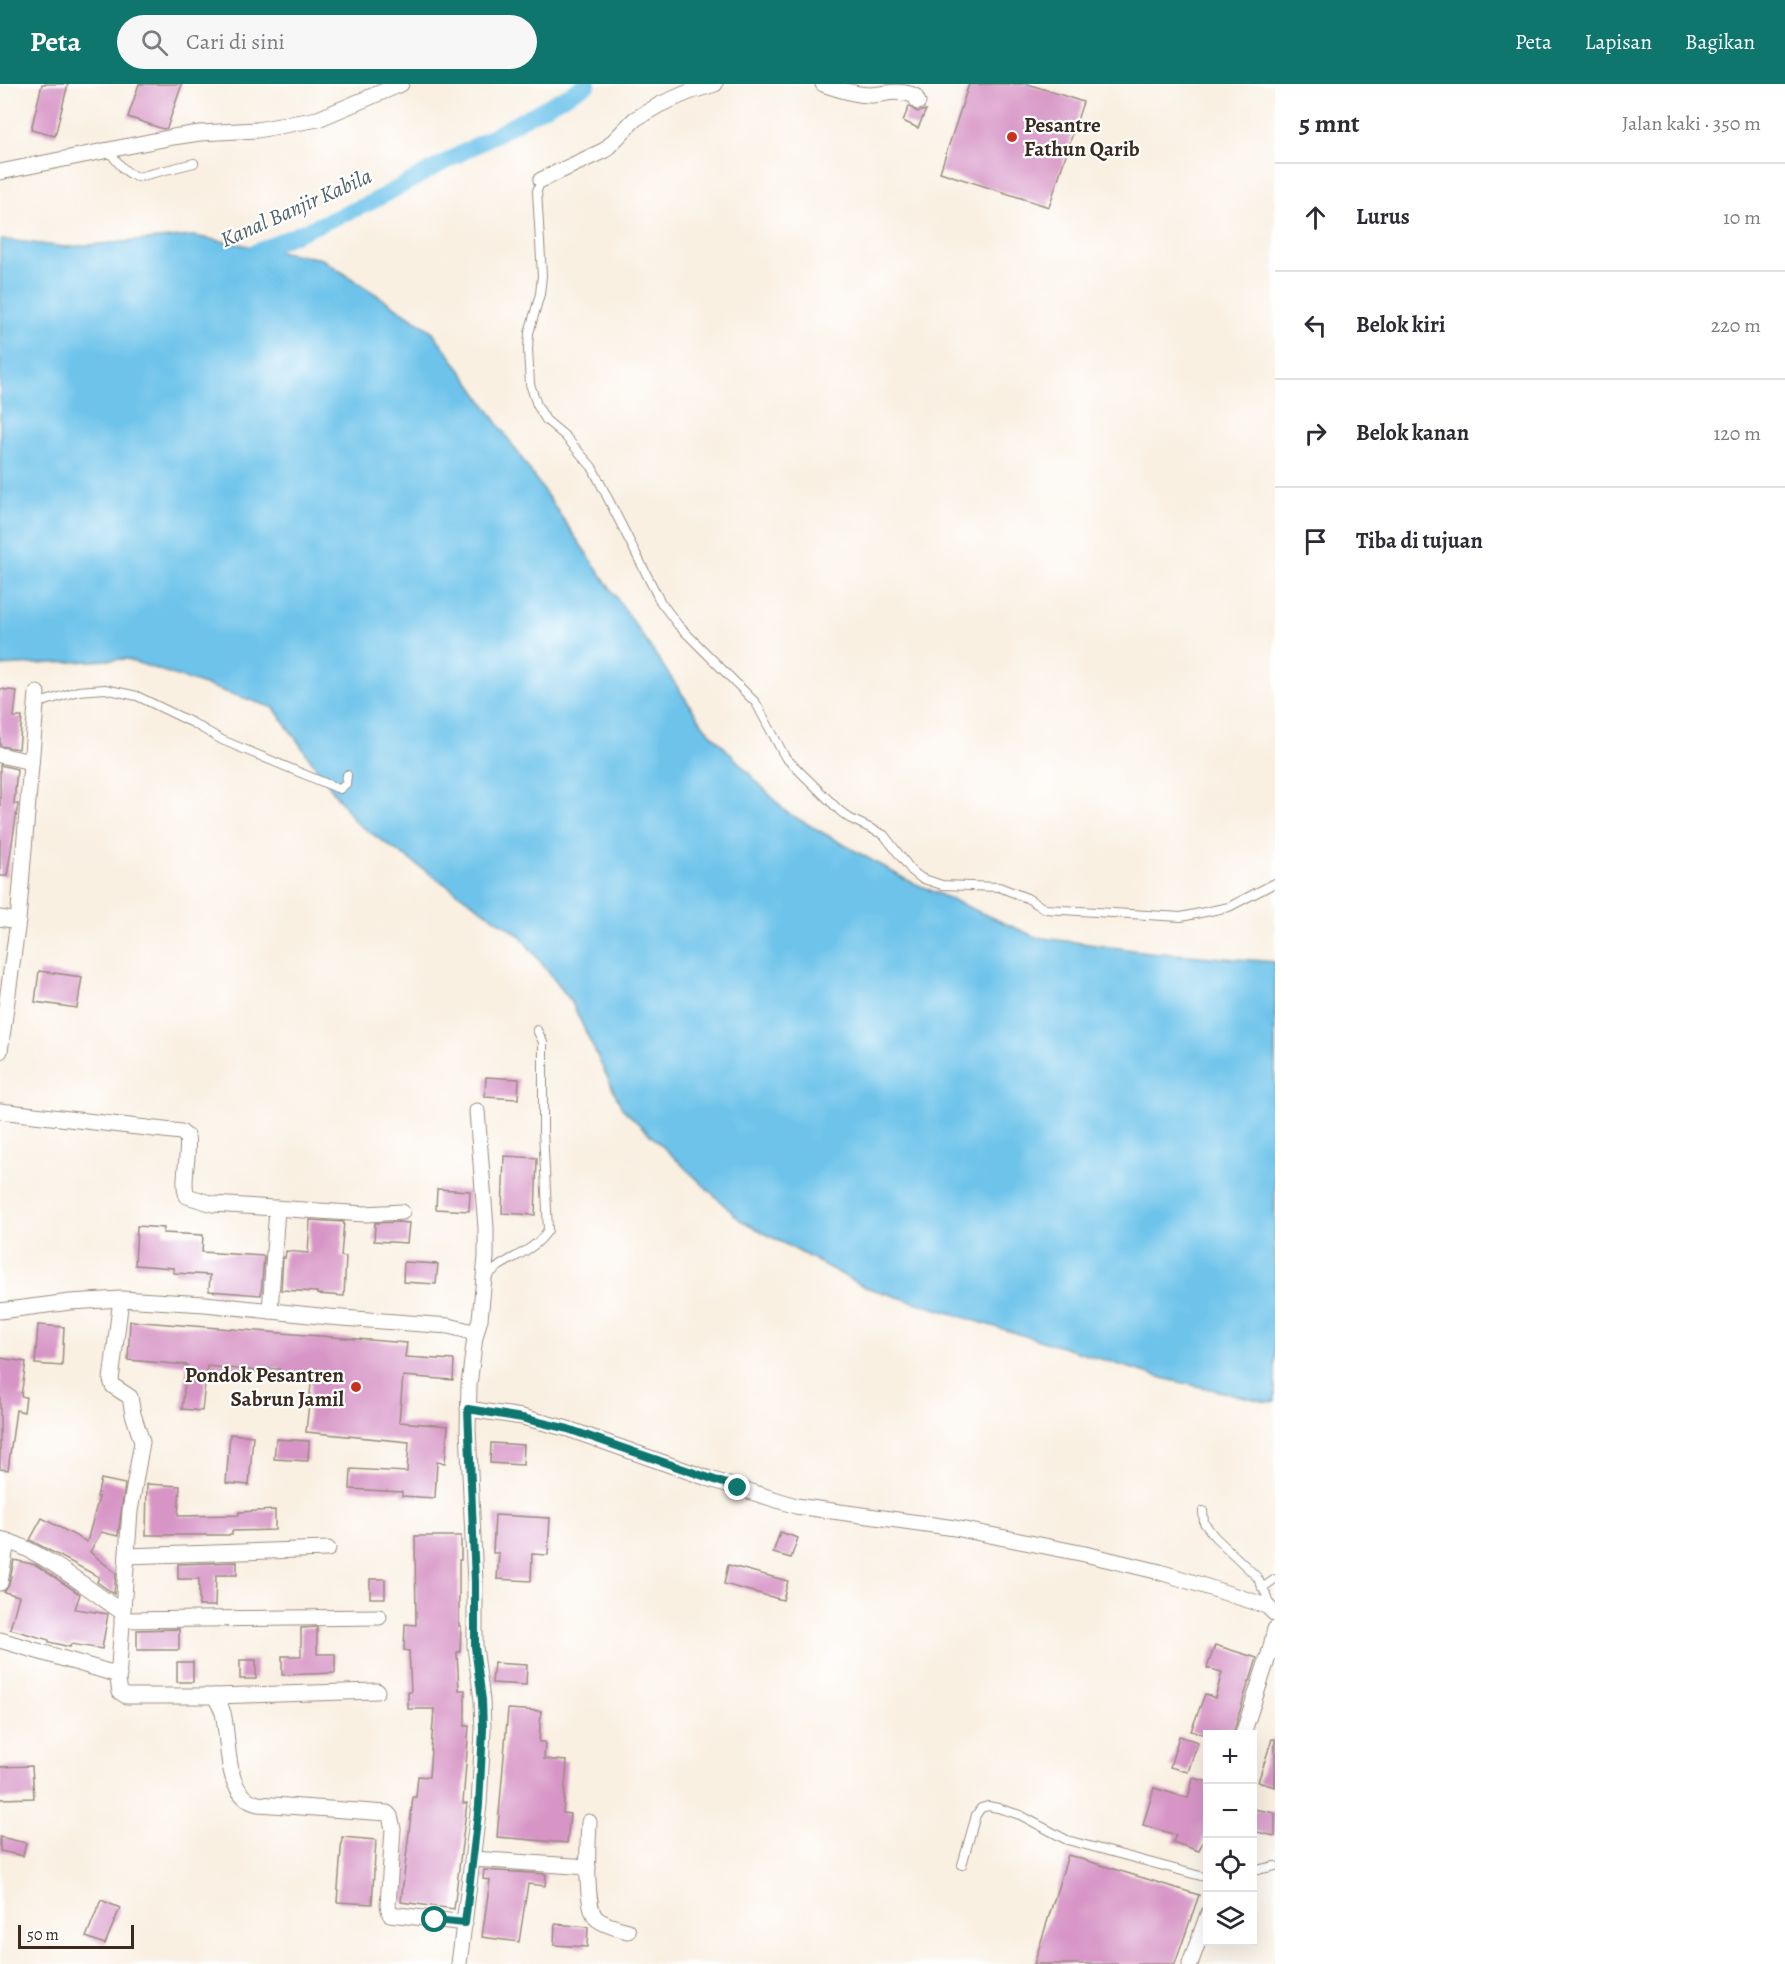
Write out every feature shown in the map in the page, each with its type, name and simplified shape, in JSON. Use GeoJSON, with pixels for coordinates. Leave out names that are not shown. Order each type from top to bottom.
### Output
{"type":"FeatureCollection","features":[{"type":"Feature","properties":{"kind":"street"},"geometry":{"type":"LineString","coordinates":[[0,172],[173,137],[257,130],[318,118],[401,84]]}},
{"type":"Feature","properties":{"kind":"street"},"geometry":{"type":"LineString","coordinates":[[542,180],[605,150],[635,119],[661,104],[688,92],[715,84]]}},
{"type":"Feature","properties":{"kind":"street"},"geometry":{"type":"LineString","coordinates":[[822,84],[848,92],[870,95],[891,92],[907,93],[915,96],[918,102]]}},
{"type":"Feature","properties":{"kind":"street"},"geometry":{"type":"LineString","coordinates":[[0,1051],[18,921],[37,698]]}},
{"type":"Feature","properties":{"kind":"street"},"geometry":{"type":"LineString","coordinates":[[0,755],[31,762]]}},
{"type":"Feature","properties":{"kind":"street"},"geometry":{"type":"LineString","coordinates":[[0,918],[18,921]]}},
{"type":"Feature","properties":{"kind":"street"},"geometry":{"type":"LineString","coordinates":[[0,1111],[181,1132],[188,1137],[189,1150],[184,1189],[187,1196],[213,1204],[365,1214],[402,1212]]}},
{"type":"Feature","properties":{"kind":"street"},"geometry":{"type":"LineString","coordinates":[[459,1964],[479,1805],[483,1730],[482,1700],[475,1647],[475,1582],[468,1409],[475,1337],[480,1319],[486,1228],[477,1111]]}},
{"type":"Feature","properties":{"kind":"street"},"geometry":{"type":"LineString","coordinates":[[270,1311],[277,1208]]}},
{"type":"Feature","properties":{"kind":"street"},"geometry":{"type":"LineString","coordinates":[[0,1311],[69,1302],[121,1299],[205,1304],[449,1326],[469,1331],[475,1337]]}},
{"type":"Feature","properties":{"kind":"street"},"geometry":{"type":"LineString","coordinates":[[121,1299],[111,1380],[113,1386],[130,1397],[141,1442],[130,1511],[118,1687],[120,1692],[126,1696],[215,1696],[377,1691]]}},
{"type":"Feature","properties":{"kind":"street"},"geometry":{"type":"LineString","coordinates":[[468,1409],[568,1429],[707,1478],[796,1506],[955,1528],[1065,1550],[1160,1572],[1271,1610]]}},
{"type":"Feature","properties":{"kind":"street"},"geometry":{"type":"LineString","coordinates":[[0,1583],[4,1540],[45,1559],[122,1616],[379,1617]]}},
{"type":"Feature","properties":{"kind":"street"},"geometry":{"type":"LineString","coordinates":[[127,1556],[328,1549]]}},
{"type":"Feature","properties":{"kind":"street"},"geometry":{"type":"LineString","coordinates":[[1244,1730],[1272,1651],[1275,1629]]}},
{"type":"Feature","properties":{"kind":"street"},"geometry":{"type":"LineString","coordinates":[[0,1640],[119,1675]]}},
{"type":"Feature","properties":{"kind":"street"},"geometry":{"type":"LineString","coordinates":[[215,1696],[222,1712],[231,1774],[245,1798],[258,1804],[387,1814],[390,1816],[393,1829],[388,1905],[390,1914],[465,1923]]}},
{"type":"Feature","properties":{"kind":"street"},"geometry":{"type":"LineString","coordinates":[[589,1822],[588,1867],[592,1912],[597,1919],[610,1926],[628,1931]]}},
{"type":"Feature","properties":{"kind":"street"},"geometry":{"type":"LineString","coordinates":[[473,1859],[588,1867]]}},
{"type":"Feature","properties":{"kind":"street"},"geometry":{"type":"LineString","coordinates":[[1190,1964],[1203,1928]]}},
{"type":"Feature","properties":{"kind":"lane"},"geometry":{"type":"LineString","coordinates":[[108,150],[125,170],[132,176],[138,177],[194,163]]}},
{"type":"Feature","properties":{"kind":"lane"},"geometry":{"type":"LineString","coordinates":[[542,180],[537,191],[542,276],[540,294],[529,333],[528,350],[530,384],[537,405],[546,420],[566,436],[592,467],[660,601],[678,626],[756,703],[785,757],[840,811],[849,818],[884,835],[921,878],[942,885],[999,887],[1027,898],[1045,909],[1181,917],[1229,907],[1275,883]]}},
{"type":"Feature","properties":{"kind":"lane"},"geometry":{"type":"LineString","coordinates":[[37,698],[105,689],[137,696],[222,740],[337,788],[340,789],[346,784],[347,775]]}},
{"type":"Feature","properties":{"kind":"lane"},"geometry":{"type":"LineString","coordinates":[[483,1282],[489,1274],[528,1251],[542,1239],[548,1230],[543,1131],[543,1042],[537,1030]]}},
{"type":"Feature","properties":{"kind":"lane"},"geometry":{"type":"LineString","coordinates":[[1203,1511],[1204,1523],[1215,1537],[1257,1577],[1268,1598],[1271,1610]]}},
{"type":"Feature","properties":{"kind":"lane"},"geometry":{"type":"LineString","coordinates":[[1262,1588],[1275,1580]]}},
{"type":"Feature","properties":{"kind":"lane"},"geometry":{"type":"LineString","coordinates":[[962,1865],[976,1815],[981,1808],[988,1806],[1020,1815],[1066,1840],[1203,1877]]}},
{"type":"Feature","properties":{"kind":"lane"},"geometry":{"type":"LineString","coordinates":[[1257,1870],[1275,1866]]}},
{"type":"Feature","properties":{"kind":"water"},"geometry":{"type":"Polygon","coordinates":[[[193,236],[322,259],[432,331],[473,387],[704,726],[786,812],[905,879],[1036,937],[1148,952],[1275,962],[1275,1401],[1267,1402],[1166,1379],[865,1287],[740,1220],[622,1108],[571,1001],[520,936],[355,822],[274,708],[126,659],[0,666],[0,239],[66,247],[193,236]]]}},
{"type":"Feature","properties":{"kind":"building"},"geometry":{"type":"Polygon","coordinates":[[[42,84],[68,84],[55,136],[31,130],[42,84]]]}},
{"type":"Feature","properties":{"kind":"building"},"geometry":{"type":"Polygon","coordinates":[[[139,84],[182,84],[167,128],[163,129],[128,117],[139,84]]]}},
{"type":"Feature","properties":{"kind":"building","name":"Pesantre Fathun Qarib"},"geometry":{"type":"Polygon","coordinates":[[[969,84],[1028,84],[1083,102],[1049,207],[940,172],[969,84]]]}},
{"type":"Feature","properties":{"kind":"building"},"geometry":{"type":"Polygon","coordinates":[[[909,106],[917,112],[926,110],[918,128],[903,121],[909,106]]]}},
{"type":"Feature","properties":{"kind":"building"},"geometry":{"type":"Polygon","coordinates":[[[0,689],[17,691],[14,717],[22,717],[19,749],[0,746],[0,689]]]}},
{"type":"Feature","properties":{"kind":"building"},"geometry":{"type":"Polygon","coordinates":[[[0,765],[17,769],[14,804],[18,804],[7,876],[0,876],[0,765]]]}},
{"type":"Feature","properties":{"kind":"building"},"geometry":{"type":"Polygon","coordinates":[[[39,971],[82,977],[77,1008],[35,1002],[39,971]]]}},
{"type":"Feature","properties":{"kind":"building"},"geometry":{"type":"Polygon","coordinates":[[[486,1077],[519,1079],[518,1099],[485,1097],[486,1077]]]}},
{"type":"Feature","properties":{"kind":"building"},"geometry":{"type":"Polygon","coordinates":[[[504,1156],[537,1158],[535,1215],[502,1213],[504,1156]]]}},
{"type":"Feature","properties":{"kind":"building"},"geometry":{"type":"Polygon","coordinates":[[[437,1189],[470,1191],[469,1211],[436,1209],[437,1189]]]}},
{"type":"Feature","properties":{"kind":"building"},"geometry":{"type":"Polygon","coordinates":[[[310,1220],[344,1222],[341,1256],[346,1257],[344,1296],[281,1290],[283,1257],[285,1258],[286,1251],[308,1253],[310,1220]]]}},
{"type":"Feature","properties":{"kind":"building"},"geometry":{"type":"Polygon","coordinates":[[[375,1223],[409,1223],[407,1243],[374,1241],[375,1223]]]}},
{"type":"Feature","properties":{"kind":"building"},"geometry":{"type":"Polygon","coordinates":[[[137,1226],[164,1228],[163,1233],[203,1235],[202,1252],[264,1256],[261,1295],[209,1291],[210,1275],[174,1273],[174,1268],[135,1265],[137,1226]]]}},
{"type":"Feature","properties":{"kind":"building"},"geometry":{"type":"Polygon","coordinates":[[[404,1262],[438,1264],[436,1284],[403,1282],[404,1262]]]}},
{"type":"Feature","properties":{"kind":"building"},"geometry":{"type":"Polygon","coordinates":[[[130,1321],[407,1343],[405,1357],[454,1360],[453,1380],[403,1376],[399,1422],[448,1426],[445,1463],[437,1462],[435,1498],[402,1496],[402,1492],[350,1489],[351,1469],[407,1472],[409,1442],[306,1432],[312,1375],[280,1373],[280,1369],[259,1368],[259,1371],[207,1366],[202,1411],[182,1409],[187,1365],[128,1360],[130,1321]]]}},
{"type":"Feature","properties":{"kind":"building"},"geometry":{"type":"Polygon","coordinates":[[[38,1325],[64,1327],[62,1366],[35,1364],[38,1325]]]}},
{"type":"Feature","properties":{"kind":"building"},"geometry":{"type":"Polygon","coordinates":[[[0,1358],[26,1362],[21,1396],[26,1397],[24,1412],[16,1410],[8,1470],[0,1469],[0,1358]]]}},
{"type":"Feature","properties":{"kind":"building"},"geometry":{"type":"Polygon","coordinates":[[[230,1434],[253,1436],[249,1485],[226,1483],[230,1434]]]}},
{"type":"Feature","properties":{"kind":"building"},"geometry":{"type":"Polygon","coordinates":[[[276,1439],[309,1441],[308,1461],[274,1459],[276,1439]]]}},
{"type":"Feature","properties":{"kind":"building"},"geometry":{"type":"Polygon","coordinates":[[[491,1443],[524,1445],[523,1465],[490,1463],[491,1443]]]}},
{"type":"Feature","properties":{"kind":"building"},"geometry":{"type":"Polygon","coordinates":[[[101,1479],[125,1484],[118,1536],[101,1532],[90,1552],[116,1573],[114,1594],[97,1582],[99,1577],[30,1540],[42,1518],[87,1542],[99,1497],[97,1497],[101,1479]]]}},
{"type":"Feature","properties":{"kind":"building"},"geometry":{"type":"Polygon","coordinates":[[[147,1484],[180,1486],[178,1516],[239,1515],[239,1512],[275,1510],[275,1530],[232,1531],[232,1535],[146,1535],[147,1484]]]}},
{"type":"Feature","properties":{"kind":"building"},"geometry":{"type":"Polygon","coordinates":[[[495,1515],[550,1518],[548,1555],[532,1554],[531,1581],[497,1579],[499,1553],[493,1553],[495,1515]]]}},
{"type":"Feature","properties":{"kind":"building"},"geometry":{"type":"Polygon","coordinates":[[[780,1532],[798,1538],[791,1558],[773,1553],[780,1532]]]}},
{"type":"Feature","properties":{"kind":"building"},"geometry":{"type":"Polygon","coordinates":[[[415,1536],[461,1536],[459,1626],[461,1626],[460,1652],[457,1652],[459,1690],[465,1690],[465,1726],[469,1726],[463,1803],[467,1803],[454,1909],[401,1902],[413,1797],[416,1797],[418,1776],[429,1777],[434,1709],[408,1709],[408,1692],[411,1692],[409,1651],[404,1650],[405,1624],[416,1625],[415,1536]]]}},
{"type":"Feature","properties":{"kind":"building"},"geometry":{"type":"Polygon","coordinates":[[[14,1560],[36,1565],[80,1594],[75,1609],[108,1614],[102,1649],[71,1644],[70,1647],[10,1629],[19,1596],[4,1592],[9,1585],[14,1560]]]}},
{"type":"Feature","properties":{"kind":"building"},"geometry":{"type":"Polygon","coordinates":[[[237,1562],[237,1575],[216,1575],[215,1606],[199,1606],[199,1579],[178,1579],[178,1564],[237,1562]]]}},
{"type":"Feature","properties":{"kind":"building"},"geometry":{"type":"Polygon","coordinates":[[[728,1565],[788,1581],[783,1600],[724,1584],[728,1565]]]}},
{"type":"Feature","properties":{"kind":"building"},"geometry":{"type":"Polygon","coordinates":[[[370,1579],[385,1579],[385,1598],[370,1598],[370,1579]]]}},
{"type":"Feature","properties":{"kind":"building"},"geometry":{"type":"Polygon","coordinates":[[[317,1627],[317,1654],[335,1654],[335,1673],[282,1675],[282,1656],[301,1656],[301,1628],[317,1627]]]}},
{"type":"Feature","properties":{"kind":"building"},"geometry":{"type":"Polygon","coordinates":[[[179,1629],[179,1650],[137,1650],[137,1630],[179,1629]]]}},
{"type":"Feature","properties":{"kind":"building"},"geometry":{"type":"Polygon","coordinates":[[[1215,1645],[1257,1658],[1234,1730],[1203,1730],[1203,1734],[1191,1731],[1205,1694],[1215,1698],[1222,1672],[1207,1668],[1215,1645]]]}},
{"type":"Feature","properties":{"kind":"building"},"geometry":{"type":"Polygon","coordinates":[[[240,1660],[256,1660],[256,1679],[240,1679],[240,1660]]]}},
{"type":"Feature","properties":{"kind":"building"},"geometry":{"type":"Polygon","coordinates":[[[177,1662],[193,1662],[193,1682],[177,1682],[177,1662]]]}},
{"type":"Feature","properties":{"kind":"building"},"geometry":{"type":"Polygon","coordinates":[[[494,1663],[527,1665],[526,1685],[492,1683],[494,1663]]]}},
{"type":"Feature","properties":{"kind":"building"},"geometry":{"type":"Polygon","coordinates":[[[508,1709],[541,1711],[539,1742],[545,1742],[544,1759],[567,1761],[563,1813],[570,1814],[567,1843],[497,1837],[508,1709]]]}},
{"type":"Feature","properties":{"kind":"building"},"geometry":{"type":"Polygon","coordinates":[[[1179,1736],[1198,1742],[1188,1772],[1170,1767],[1179,1736]]]}},
{"type":"Feature","properties":{"kind":"building"},"geometry":{"type":"Polygon","coordinates":[[[1272,1739],[1275,1739],[1275,1787],[1258,1782],[1272,1739]]]}},
{"type":"Feature","properties":{"kind":"building"},"geometry":{"type":"Polygon","coordinates":[[[32,1766],[34,1798],[0,1799],[0,1767],[32,1766]]]}},
{"type":"Feature","properties":{"kind":"building"},"geometry":{"type":"Polygon","coordinates":[[[1193,1778],[1203,1781],[1203,1841],[1199,1851],[1173,1842],[1176,1835],[1143,1825],[1154,1788],[1188,1798],[1193,1778]]]}},
{"type":"Feature","properties":{"kind":"building"},"geometry":{"type":"Polygon","coordinates":[[[1257,1810],[1275,1813],[1275,1836],[1257,1832],[1257,1810]]]}},
{"type":"Feature","properties":{"kind":"building"},"geometry":{"type":"Polygon","coordinates":[[[0,1837],[26,1843],[23,1856],[0,1851],[0,1837]]]}},
{"type":"Feature","properties":{"kind":"building"},"geometry":{"type":"Polygon","coordinates":[[[342,1837],[376,1840],[372,1904],[337,1902],[342,1837]]]}},
{"type":"Feature","properties":{"kind":"building"},"geometry":{"type":"Polygon","coordinates":[[[1068,1855],[1199,1895],[1175,1964],[1034,1964],[1068,1855]]]}},
{"type":"Feature","properties":{"kind":"building"},"geometry":{"type":"Polygon","coordinates":[[[484,1870],[546,1874],[545,1886],[528,1884],[519,1942],[482,1937],[490,1880],[483,1879],[484,1870]]]}},
{"type":"Feature","properties":{"kind":"building"},"geometry":{"type":"Polygon","coordinates":[[[101,1900],[120,1908],[105,1944],[86,1937],[101,1900]]]}},
{"type":"Feature","properties":{"kind":"building"},"geometry":{"type":"Polygon","coordinates":[[[555,1924],[588,1927],[587,1947],[554,1945],[555,1924]]]}},
{"type":"Feature","properties":{"kind":"waterway","name":"Kanal Banjir Kabila"},"geometry":{"type":"LineString","coordinates":[[243,257],[370,203],[588,84]]}},
{"type":"Feature","properties":{"kind":"place","name":"Pesantre Fathun Qarib"},"geometry":{"type":"Point","coordinates":[1012,137]}},
{"type":"Feature","properties":{"kind":"place","name":"Pondok Pesantren Sabrun Jamil"},"geometry":{"type":"Point","coordinates":[356,1387]}},
{"type":"Feature","properties":{"kind":"route"},"geometry":{"type":"LineString","coordinates":[[435,1920],[465,1923],[479,1805],[483,1730],[482,1700],[475,1647],[475,1582],[468,1409],[568,1429],[738,1488]]}}]}
